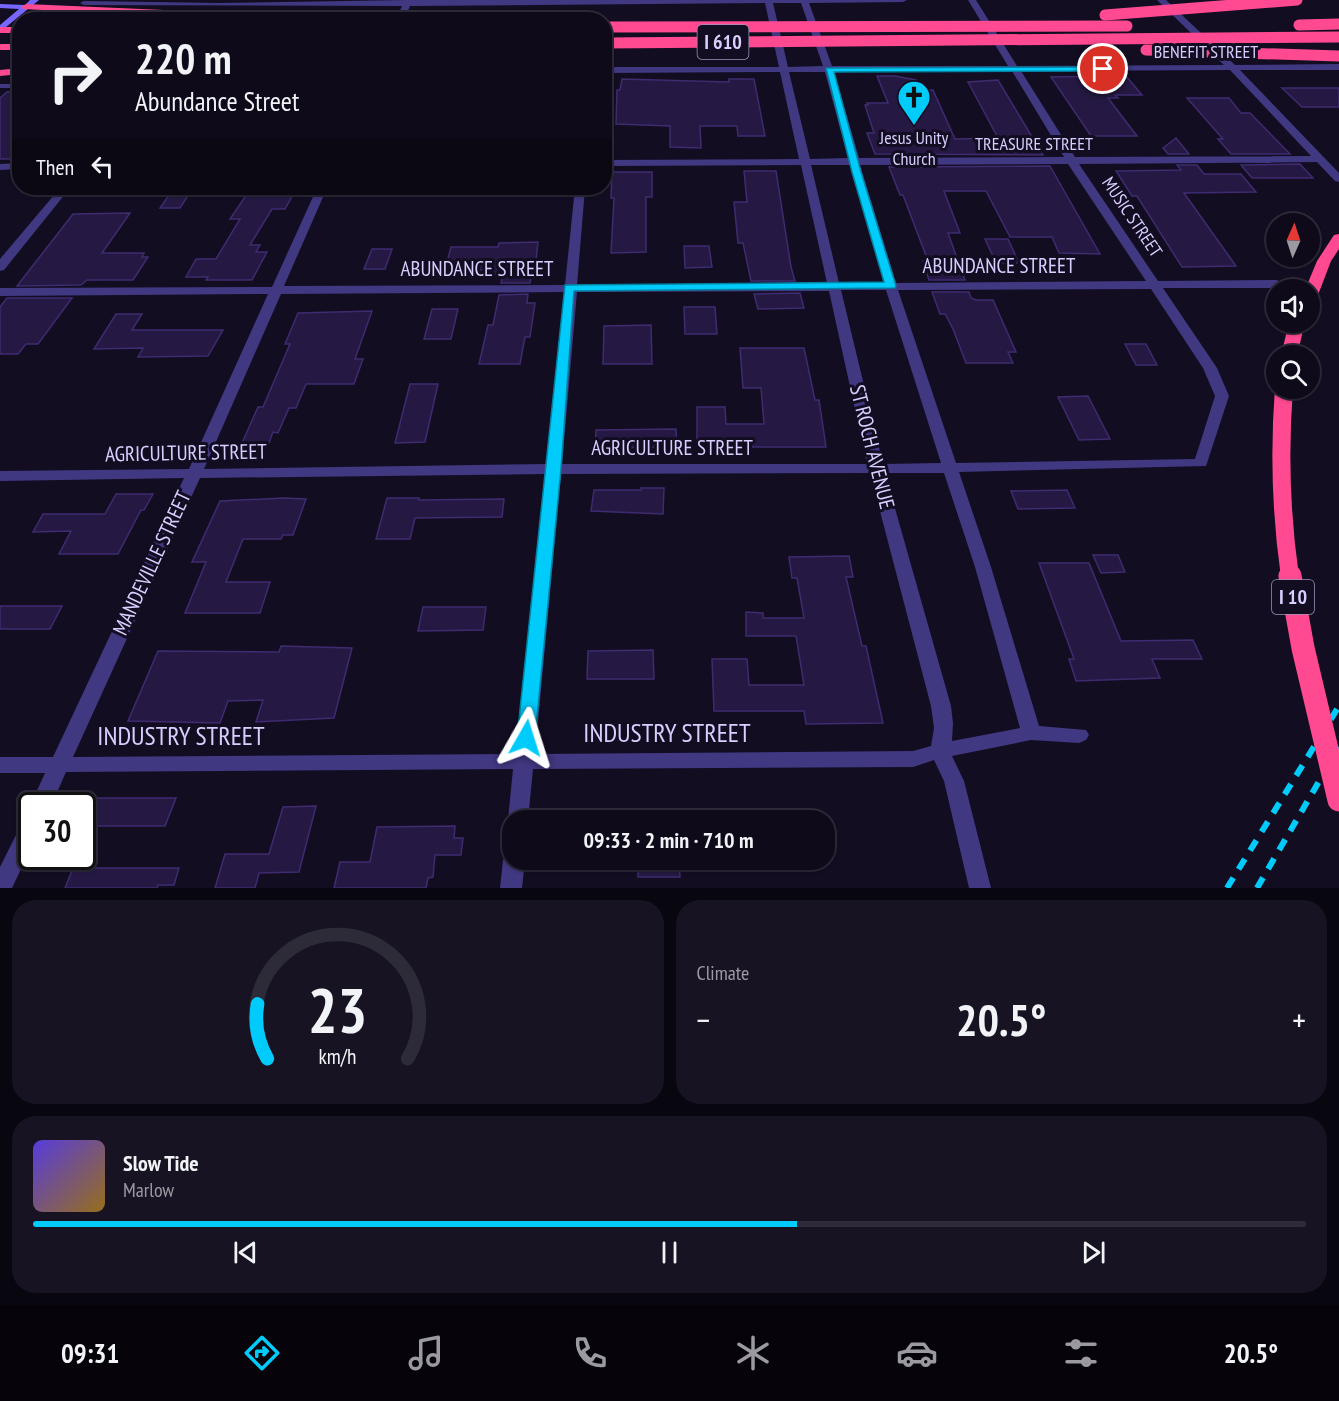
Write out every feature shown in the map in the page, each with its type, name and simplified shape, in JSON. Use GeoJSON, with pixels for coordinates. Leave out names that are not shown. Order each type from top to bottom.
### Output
{"type":"FeatureCollection","features":[{"type":"Feature","properties":{"kind":"highway"},"geometry":{"type":"LineString","coordinates":[[794,27],[1023,21],[1297,0]]}},
{"type":"Feature","properties":{"kind":"highway"},"geometry":{"type":"LineString","coordinates":[[31,4],[136,12]]}},
{"type":"Feature","properties":{"kind":"highway"},"geometry":{"type":"LineString","coordinates":[[1290,25],[1339,24]]}},
{"type":"Feature","properties":{"kind":"highway","name":"I 610"},"geometry":{"type":"LineString","coordinates":[[612,27],[1133,26]]}},
{"type":"Feature","properties":{"kind":"highway"},"geometry":{"type":"LineString","coordinates":[[1168,26],[1201,26]]}},
{"type":"Feature","properties":{"kind":"highway","name":"I 610"},"geometry":{"type":"LineString","coordinates":[[612,43],[1339,37]]}},
{"type":"Feature","properties":{"kind":"highway"},"geometry":{"type":"LineString","coordinates":[[841,41],[1339,56]]}},
{"type":"Feature","properties":{"kind":"highway"},"geometry":{"type":"LineString","coordinates":[[1317,279],[1324,261],[1339,238]]}},
{"type":"Feature","properties":{"kind":"highway","name":"I 10"},"geometry":{"type":"LineString","coordinates":[[1284,399],[1281,465],[1284,541],[1311,682],[1339,800]]}},
{"type":"Feature","properties":{"kind":"main road"},"geometry":{"type":"LineString","coordinates":[[0,6],[31,4]]}},
{"type":"Feature","properties":{"kind":"main road"},"geometry":{"type":"LineString","coordinates":[[0,30],[12,20]]}},
{"type":"Feature","properties":{"kind":"street"},"geometry":{"type":"LineString","coordinates":[[84,3],[903,0]]}},
{"type":"Feature","properties":{"kind":"street","name":"MUSIC STREET"},"geometry":{"type":"LineString","coordinates":[[972,0],[1017,69],[1072,161],[1210,368],[1222,396],[1201,463]]}},
{"type":"Feature","properties":{"kind":"street"},"geometry":{"type":"LineString","coordinates":[[1161,0],[1233,68],[1339,179]]}},
{"type":"Feature","properties":{"kind":"street","name":"ST ROCH AVENUE"},"geometry":{"type":"LineString","coordinates":[[768,1],[876,468],[941,706],[945,726],[939,751]]}},
{"type":"Feature","properties":{"kind":"street"},"geometry":{"type":"LineString","coordinates":[[804,1],[829,70],[891,286],[983,567],[1031,733]]}},
{"type":"Feature","properties":{"kind":"street","name":"BENEFIT STREET"},"geometry":{"type":"LineString","coordinates":[[612,70],[1339,67]]}},
{"type":"Feature","properties":{"kind":"street","name":"TREASURE STREET"},"geometry":{"type":"LineString","coordinates":[[612,163],[1319,159]]}},
{"type":"Feature","properties":{"kind":"street"},"geometry":{"type":"LineString","coordinates":[[0,267],[59,195]]}},
{"type":"Feature","properties":{"kind":"street","name":"MANDEVILLE STREET"},"geometry":{"type":"LineString","coordinates":[[46,792],[194,474],[319,195]]}},
{"type":"Feature","properties":{"kind":"street"},"geometry":{"type":"LineString","coordinates":[[519,810],[579,195]]}},
{"type":"Feature","properties":{"kind":"street","name":"ABUNDANCE STREET"},"geometry":{"type":"LineString","coordinates":[[0,292],[1266,284]]}},
{"type":"Feature","properties":{"kind":"street","name":"AGRICULTURE STREET"},"geometry":{"type":"LineString","coordinates":[[0,476],[554,469],[950,468],[1201,463]]}},
{"type":"Feature","properties":{"kind":"street","name":"INDUSTRY STREET"},"geometry":{"type":"LineString","coordinates":[[0,765],[913,759],[939,751],[1031,733],[1079,735]]}},
{"type":"Feature","properties":{"kind":"street"},"geometry":{"type":"LineString","coordinates":[[939,751],[954,781],[980,888]]}},
{"type":"Feature","properties":{"kind":"street"},"geometry":{"type":"LineString","coordinates":[[1,888],[18,852]]}},
{"type":"Feature","properties":{"kind":"street"},"geometry":{"type":"LineString","coordinates":[[511,888],[513,870]]}},
{"type":"Feature","properties":{"kind":"building"},"geometry":{"type":"Polygon","coordinates":[[[877,76],[895,76],[916,80],[920,90],[933,90],[955,139],[998,138],[968,82],[998,80],[1043,155],[875,154],[867,133],[874,133],[865,105],[868,105],[867,103],[888,103],[877,76]]]}},
{"type":"Feature","properties":{"kind":"building"},"geometry":{"type":"Polygon","coordinates":[[[1126,76],[1142,95],[1115,95],[1118,98],[1108,98],[1137,136],[1091,136],[1051,77],[1126,76]]]}},
{"type":"Feature","properties":{"kind":"building"},"geometry":{"type":"Polygon","coordinates":[[[622,79],[729,82],[729,79],[754,79],[765,136],[738,136],[737,126],[700,126],[701,148],[670,147],[670,126],[616,124],[617,90],[620,90],[622,79]]]}},
{"type":"Feature","properties":{"kind":"building"},"geometry":{"type":"Polygon","coordinates":[[[1282,88],[1339,88],[1339,107],[1302,107],[1282,88]]]}},
{"type":"Feature","properties":{"kind":"building"},"geometry":{"type":"Polygon","coordinates":[[[7,92],[12,92],[12,159],[0,159],[0,98],[7,92]]]}},
{"type":"Feature","properties":{"kind":"building"},"geometry":{"type":"Polygon","coordinates":[[[1187,98],[1229,98],[1241,113],[1250,113],[1290,154],[1231,154],[1218,139],[1223,139],[1187,98]]]}},
{"type":"Feature","properties":{"kind":"building"},"geometry":{"type":"Polygon","coordinates":[[[1176,138],[1189,154],[1168,154],[1163,148],[1176,138]]]}},
{"type":"Feature","properties":{"kind":"building"},"geometry":{"type":"Polygon","coordinates":[[[1300,164],[1313,178],[1252,178],[1241,165],[1300,164]]]}},
{"type":"Feature","properties":{"kind":"building"},"geometry":{"type":"Polygon","coordinates":[[[1177,165],[1197,165],[1204,174],[1241,174],[1256,192],[1184,193],[1236,266],[1182,267],[1137,196],[1132,196],[1116,171],[1181,170],[1177,165]]]}},
{"type":"Feature","properties":{"kind":"building"},"geometry":{"type":"Polygon","coordinates":[[[1050,166],[1100,254],[1059,253],[1052,237],[1010,237],[986,191],[944,191],[960,233],[948,233],[965,280],[929,280],[923,261],[928,261],[903,195],[900,195],[889,167],[1050,166]]]}},
{"type":"Feature","properties":{"kind":"building"},"geometry":{"type":"Polygon","coordinates":[[[744,171],[776,171],[795,281],[751,281],[743,243],[738,243],[734,202],[747,202],[744,171]]]}},
{"type":"Feature","properties":{"kind":"building"},"geometry":{"type":"Polygon","coordinates":[[[612,172],[652,172],[652,197],[646,197],[646,252],[611,253],[614,198],[611,198],[612,172]]]}},
{"type":"Feature","properties":{"kind":"building"},"geometry":{"type":"Polygon","coordinates":[[[169,195],[188,195],[180,208],[160,208],[169,195]]]}},
{"type":"Feature","properties":{"kind":"building"},"geometry":{"type":"Polygon","coordinates":[[[246,195],[293,195],[285,209],[272,209],[250,245],[260,245],[256,252],[267,252],[252,280],[206,280],[208,277],[186,277],[196,259],[216,259],[240,219],[230,219],[246,195]]]}},
{"type":"Feature","properties":{"kind":"building"},"geometry":{"type":"Polygon","coordinates":[[[130,213],[102,253],[144,253],[142,257],[148,257],[133,280],[87,280],[81,285],[17,286],[73,214],[130,213]]]}},
{"type":"Feature","properties":{"kind":"building"},"geometry":{"type":"Polygon","coordinates":[[[985,239],[1008,239],[1019,263],[996,263],[985,239]]]}},
{"type":"Feature","properties":{"kind":"building"},"geometry":{"type":"Polygon","coordinates":[[[538,242],[535,270],[532,270],[530,283],[501,283],[503,274],[490,274],[491,270],[445,270],[451,247],[498,247],[499,243],[538,242]]]}},
{"type":"Feature","properties":{"kind":"building"},"geometry":{"type":"Polygon","coordinates":[[[684,246],[709,246],[712,267],[685,268],[684,246]]]}},
{"type":"Feature","properties":{"kind":"building"},"geometry":{"type":"Polygon","coordinates":[[[372,249],[392,249],[385,269],[364,269],[372,249]]]}},
{"type":"Feature","properties":{"kind":"building"},"geometry":{"type":"Polygon","coordinates":[[[932,292],[969,292],[971,298],[976,300],[993,300],[1016,352],[1008,352],[1013,363],[966,363],[953,329],[945,314],[940,314],[932,292]]]}},
{"type":"Feature","properties":{"kind":"building"},"geometry":{"type":"Polygon","coordinates":[[[800,293],[804,308],[758,309],[754,294],[800,293]]]}},
{"type":"Feature","properties":{"kind":"building"},"geometry":{"type":"Polygon","coordinates":[[[528,294],[527,303],[535,303],[530,337],[525,337],[520,364],[479,364],[488,325],[493,325],[499,295],[528,294]]]}},
{"type":"Feature","properties":{"kind":"building"},"geometry":{"type":"Polygon","coordinates":[[[7,298],[72,298],[38,344],[26,344],[18,354],[0,354],[0,307],[7,298]]]}},
{"type":"Feature","properties":{"kind":"building"},"geometry":{"type":"Polygon","coordinates":[[[684,307],[715,307],[717,334],[685,334],[684,307]]]}},
{"type":"Feature","properties":{"kind":"building"},"geometry":{"type":"Polygon","coordinates":[[[432,309],[458,309],[451,339],[424,339],[432,309]]]}},
{"type":"Feature","properties":{"kind":"building"},"geometry":{"type":"Polygon","coordinates":[[[372,311],[355,359],[363,359],[354,384],[306,384],[296,408],[289,408],[278,433],[273,432],[269,443],[242,443],[258,407],[263,407],[290,344],[285,344],[298,313],[372,311]]]}},
{"type":"Feature","properties":{"kind":"building"},"geometry":{"type":"Polygon","coordinates":[[[116,314],[142,314],[132,330],[223,330],[208,356],[138,357],[143,348],[94,349],[116,314]]]}},
{"type":"Feature","properties":{"kind":"building"},"geometry":{"type":"Polygon","coordinates":[[[651,325],[652,364],[603,364],[604,326],[651,325]]]}},
{"type":"Feature","properties":{"kind":"building"},"geometry":{"type":"Polygon","coordinates":[[[1125,344],[1146,344],[1157,365],[1136,365],[1125,344]]]}},
{"type":"Feature","properties":{"kind":"building"},"geometry":{"type":"Polygon","coordinates":[[[740,348],[804,348],[815,400],[819,400],[826,447],[751,447],[751,440],[697,440],[697,407],[725,407],[726,424],[764,424],[761,388],[743,388],[740,348]]]}},
{"type":"Feature","properties":{"kind":"building"},"geometry":{"type":"Polygon","coordinates":[[[410,384],[438,384],[425,442],[395,443],[410,384]]]}},
{"type":"Feature","properties":{"kind":"building"},"geometry":{"type":"Polygon","coordinates":[[[1088,396],[1110,439],[1079,440],[1058,397],[1088,396]]]}},
{"type":"Feature","properties":{"kind":"building"},"geometry":{"type":"Polygon","coordinates":[[[676,429],[677,447],[595,448],[596,430],[676,429]]]}},
{"type":"Feature","properties":{"kind":"building"},"geometry":{"type":"Polygon","coordinates":[[[641,488],[664,488],[663,514],[591,511],[594,490],[641,490],[641,488]]]}},
{"type":"Feature","properties":{"kind":"building"},"geometry":{"type":"Polygon","coordinates":[[[1067,490],[1075,508],[1018,509],[1011,491],[1067,490]]]}},
{"type":"Feature","properties":{"kind":"building"},"geometry":{"type":"Polygon","coordinates":[[[116,494],[153,494],[144,510],[141,510],[118,554],[59,554],[71,531],[33,532],[43,514],[105,514],[116,494]]]}},
{"type":"Feature","properties":{"kind":"building"},"geometry":{"type":"Polygon","coordinates":[[[387,498],[504,499],[502,517],[415,518],[410,539],[376,539],[387,498]]]}},
{"type":"Feature","properties":{"kind":"building"},"geometry":{"type":"Polygon","coordinates":[[[306,499],[293,535],[283,535],[281,539],[243,539],[226,582],[270,582],[260,613],[185,613],[206,562],[192,562],[220,501],[306,499]]]}},
{"type":"Feature","properties":{"kind":"building"},"geometry":{"type":"Polygon","coordinates":[[[1093,555],[1118,555],[1125,572],[1101,573],[1093,555]]]}},
{"type":"Feature","properties":{"kind":"building"},"geometry":{"type":"Polygon","coordinates":[[[849,556],[853,577],[846,577],[862,646],[866,646],[883,723],[806,724],[804,711],[714,711],[712,659],[747,659],[749,685],[804,685],[796,636],[746,636],[746,612],[763,613],[763,618],[804,618],[797,578],[792,578],[789,557],[849,556]]]}},
{"type":"Feature","properties":{"kind":"building"},"geometry":{"type":"Polygon","coordinates":[[[1039,563],[1089,563],[1121,641],[1193,640],[1202,659],[1152,659],[1160,678],[1076,681],[1069,659],[1074,659],[1039,563]]]}},
{"type":"Feature","properties":{"kind":"building"},"geometry":{"type":"Polygon","coordinates":[[[0,606],[62,606],[50,629],[0,629],[0,606]]]}},
{"type":"Feature","properties":{"kind":"building"},"geometry":{"type":"Polygon","coordinates":[[[423,607],[486,607],[483,630],[418,631],[423,607]]]}},
{"type":"Feature","properties":{"kind":"building"},"geometry":{"type":"Polygon","coordinates":[[[281,646],[352,648],[334,718],[256,722],[263,700],[228,701],[220,723],[128,721],[158,651],[279,652],[281,646]]]}},
{"type":"Feature","properties":{"kind":"building"},"geometry":{"type":"Polygon","coordinates":[[[653,650],[654,679],[587,679],[588,651],[653,650]]]}},
{"type":"Feature","properties":{"kind":"building"},"geometry":{"type":"Polygon","coordinates":[[[96,798],[176,798],[165,826],[96,826],[96,798]]]}},
{"type":"Feature","properties":{"kind":"building"},"geometry":{"type":"Polygon","coordinates":[[[316,806],[299,872],[259,873],[255,888],[215,888],[225,854],[269,854],[283,807],[316,806]]]}},
{"type":"Feature","properties":{"kind":"building"},"geometry":{"type":"Polygon","coordinates":[[[455,826],[454,838],[463,838],[461,855],[435,855],[433,877],[428,878],[426,888],[334,888],[340,862],[370,862],[377,827],[455,826]]]}},
{"type":"Feature","properties":{"kind":"building"},"geometry":{"type":"Polygon","coordinates":[[[179,868],[174,885],[158,885],[157,888],[65,888],[72,870],[179,868]]]}},
{"type":"Feature","properties":{"kind":"building"},"geometry":{"type":"Polygon","coordinates":[[[638,870],[680,870],[680,877],[638,877],[638,870]]]}},
{"type":"Feature","properties":{"kind":"railway"},"geometry":{"type":"LineString","coordinates":[[1227,888],[1339,706]]}},
{"type":"Feature","properties":{"kind":"railway"},"geometry":{"type":"LineString","coordinates":[[1257,888],[1339,747]]}},
{"type":"Feature","properties":{"kind":"place","name":"Jesus Unity Church"},"geometry":{"type":"Point","coordinates":[914,126]}},
{"type":"Feature","properties":{"kind":"route"},"geometry":{"type":"LineString","coordinates":[[526,738],[554,469],[569,288],[891,286],[856,172],[829,70],[1103,69]]}}]}
